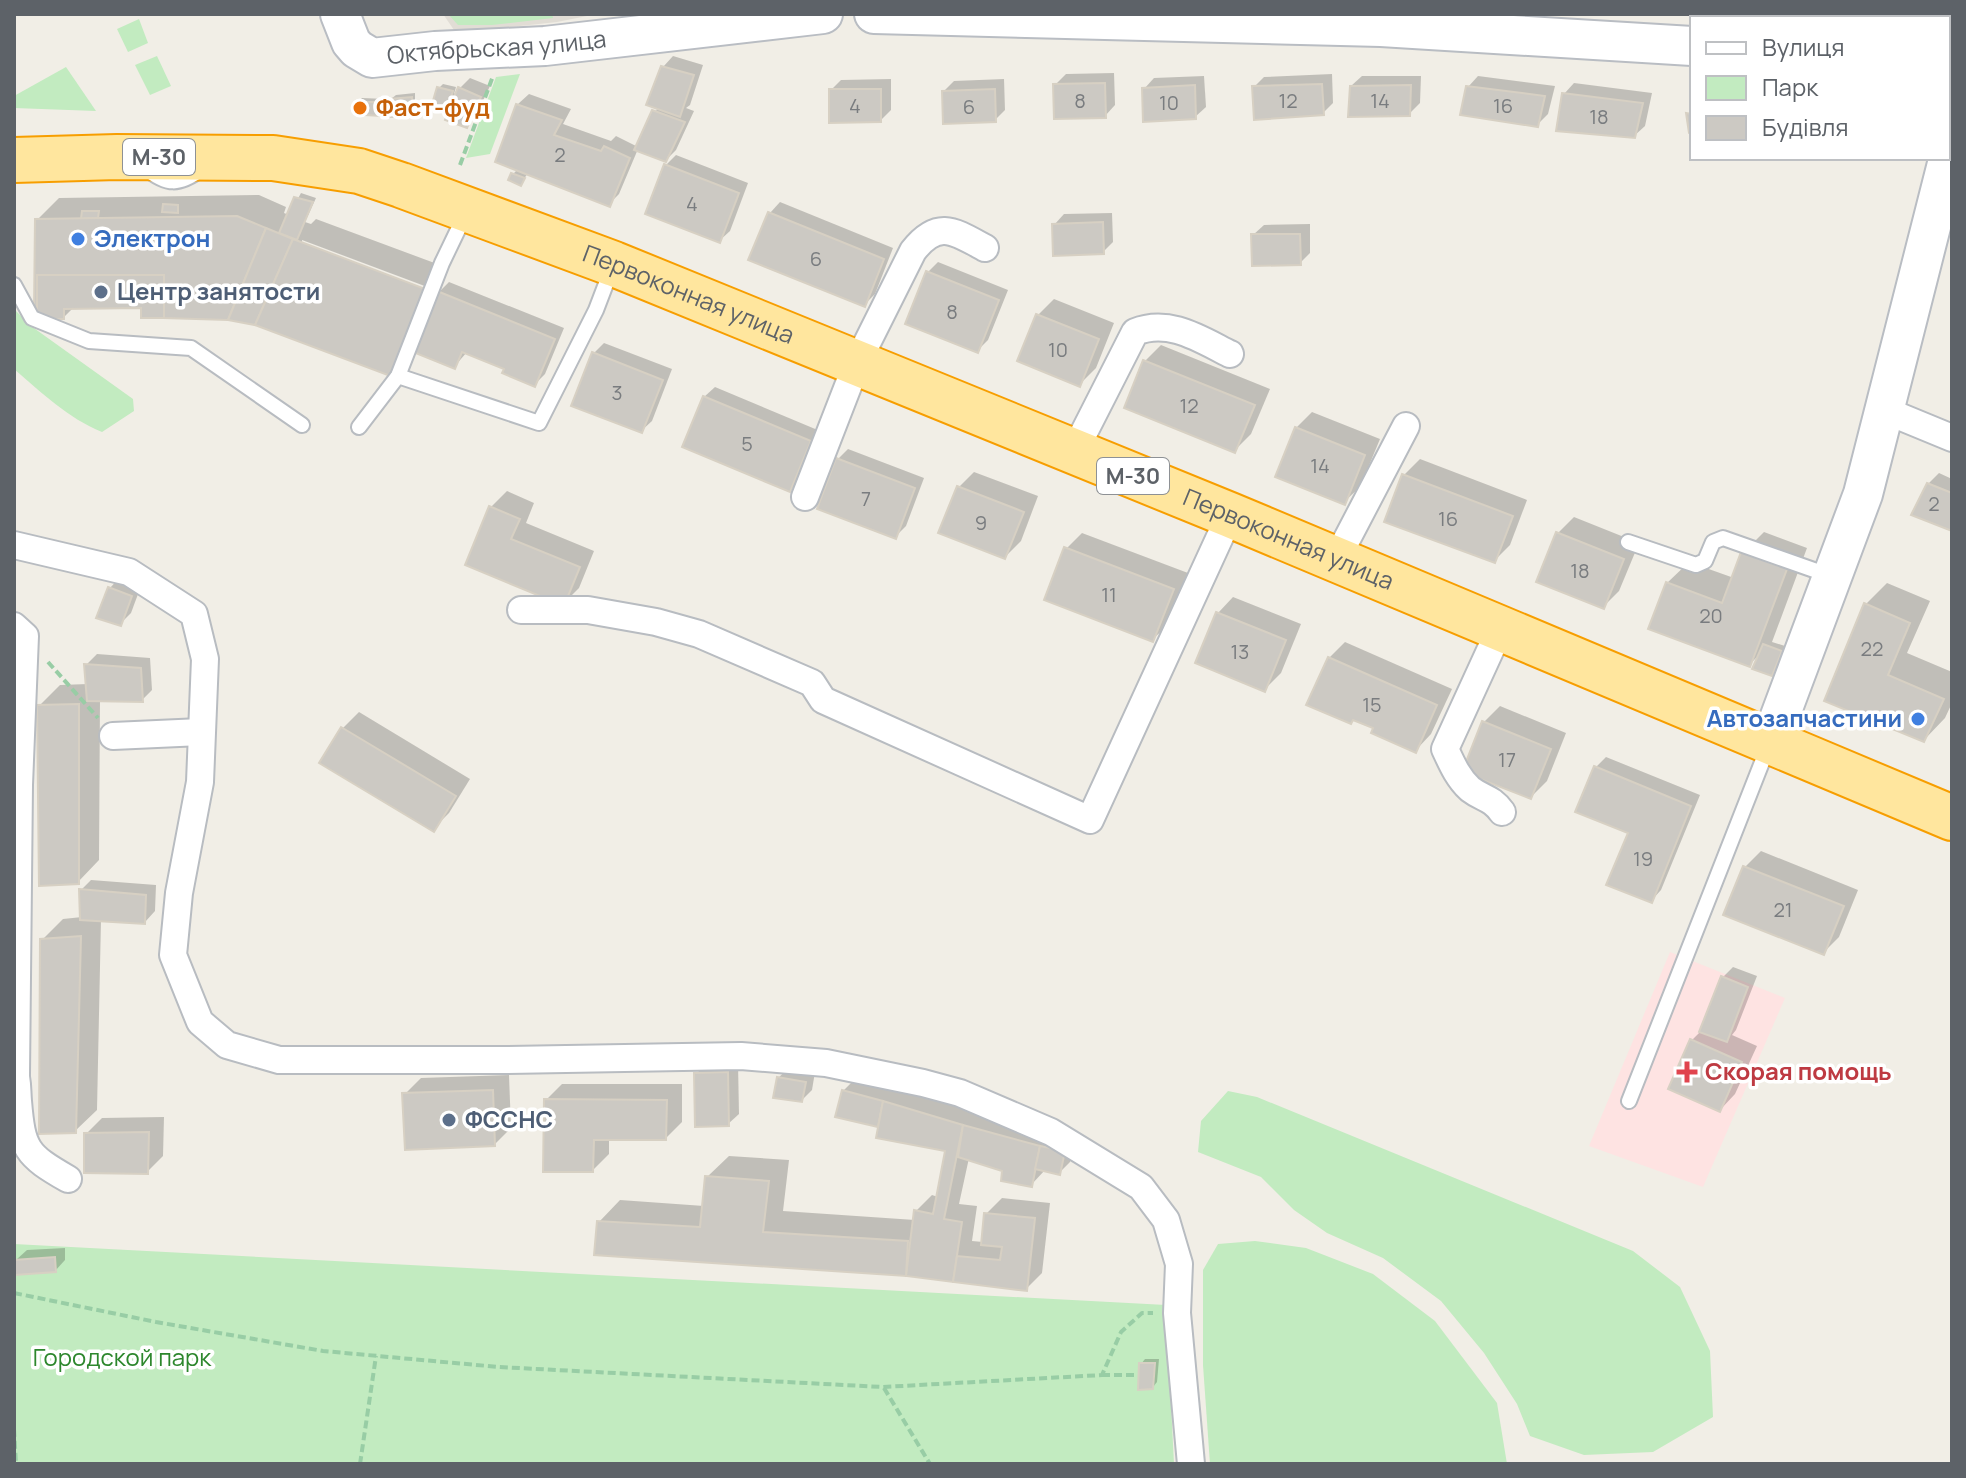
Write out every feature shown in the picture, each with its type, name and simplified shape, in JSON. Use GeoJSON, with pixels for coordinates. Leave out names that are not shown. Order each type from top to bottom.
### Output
{"type":"FeatureCollection","features":[{"type":"Feature","properties":{"kind":"highway","name":"Первоконная улица"},"geometry":{"type":"LineString","coordinates":[[14,160],[219,156],[304,161],[359,171],[614,264],[1230,515],[1952,818]]}},
{"type":"Feature","properties":{"kind":"main road","name":"Октябрьская улица"},"geometry":{"type":"LineString","coordinates":[[340,14],[351,42],[372,58],[435,51],[545,46],[823,14]]}},
{"type":"Feature","properties":{"kind":"main road"},"geometry":{"type":"LineString","coordinates":[[874,14],[1381,27],[1690,46]]}},
{"type":"Feature","properties":{"kind":"main road"},"geometry":{"type":"LineString","coordinates":[[1770,743],[1863,494],[1948,160]]}},
{"type":"Feature","properties":{"kind":"street"},"geometry":{"type":"LineString","coordinates":[[805,497],[857,363],[913,251],[924,237],[940,229],[959,233],[985,248]]}},
{"type":"Feature","properties":{"kind":"street"},"geometry":{"type":"LineString","coordinates":[[1074,452],[1135,332],[1150,325],[1181,330],[1230,354]]}},
{"type":"Feature","properties":{"kind":"street"},"geometry":{"type":"LineString","coordinates":[[1884,410],[1952,438]]}},
{"type":"Feature","properties":{"kind":"street"},"geometry":{"type":"LineString","coordinates":[[1336,560],[1406,426]]}},
{"type":"Feature","properties":{"kind":"street"},"geometry":{"type":"LineString","coordinates":[[521,610],[588,610],[656,622],[699,634],[812,683],[823,700],[1090,820],[1230,515]]}},
{"type":"Feature","properties":{"kind":"street"},"geometry":{"type":"LineString","coordinates":[[14,545],[129,572],[194,614],[205,659],[200,782],[179,893],[173,955],[200,1022],[227,1045],[279,1060],[741,1056],[826,1063],[960,1093],[1051,1132],[1141,1187],[1166,1220],[1179,1264],[1177,1313],[1191,1464]]}},
{"type":"Feature","properties":{"kind":"street"},"geometry":{"type":"LineString","coordinates":[[1500,629],[1445,749],[1456,773],[1472,791],[1493,799],[1502,812]]}},
{"type":"Feature","properties":{"kind":"street"},"geometry":{"type":"LineString","coordinates":[[20,631],[15,1072],[20,1128],[25,1147],[43,1165],[68,1179]]}},
{"type":"Feature","properties":{"kind":"street"},"geometry":{"type":"LineString","coordinates":[[113,736],[201,732]]}},
{"type":"Feature","properties":{"kind":"lane"},"geometry":{"type":"LineString","coordinates":[[359,427],[398,376],[442,263],[468,209]]}},
{"type":"Feature","properties":{"kind":"lane"},"geometry":{"type":"LineString","coordinates":[[398,376],[539,423],[596,310],[614,264]]}},
{"type":"Feature","properties":{"kind":"lane"},"geometry":{"type":"LineString","coordinates":[[14,285],[32,318],[89,341],[191,348],[302,425]]}},
{"type":"Feature","properties":{"kind":"lane"},"geometry":{"type":"LineString","coordinates":[[1628,542],[1696,565],[1705,561],[1713,542],[1723,538],[1831,576]]}},
{"type":"Feature","properties":{"kind":"lane"},"geometry":{"type":"LineString","coordinates":[[1629,1101],[1770,743]]}},
{"type":"Feature","properties":{"kind":"path"},"geometry":{"type":"LineString","coordinates":[[460,165],[494,74]]}},
{"type":"Feature","properties":{"kind":"path"},"geometry":{"type":"LineString","coordinates":[[20,631],[113,736]]}},
{"type":"Feature","properties":{"kind":"path"},"geometry":{"type":"LineString","coordinates":[[14,1293],[277,1343],[376,1356],[514,1368],[883,1387],[1138,1375]]}},
{"type":"Feature","properties":{"kind":"path"},"geometry":{"type":"LineString","coordinates":[[1102,1375],[1121,1332],[1142,1313],[1177,1313]]}},
{"type":"Feature","properties":{"kind":"path"},"geometry":{"type":"LineString","coordinates":[[360,1464],[376,1356]]}},
{"type":"Feature","properties":{"kind":"path"},"geometry":{"type":"LineString","coordinates":[[883,1387],[930,1464]]}},
{"type":"Feature","properties":{"kind":"path"},"geometry":{"type":"LineString","coordinates":[[14,1429],[16,1464]]}},
{"type":"Feature","properties":{"kind":"shaded area"},"geometry":{"type":"Polygon","coordinates":[[[443,14],[597,14],[557,22],[454,30],[443,14]]]}},
{"type":"Feature","properties":{"kind":"shaded area","name":"Скорая помощь"},"geometry":{"type":"Polygon","coordinates":[[[1670,952],[1785,998],[1703,1187],[1589,1146],[1670,952]]]}},
{"type":"Feature","properties":{"kind":"green space"},"geometry":{"type":"Polygon","coordinates":[[[448,14],[552,14],[553,18],[492,25],[458,25],[448,14]]]}},
{"type":"Feature","properties":{"kind":"green space"},"geometry":{"type":"Polygon","coordinates":[[[139,19],[148,43],[128,52],[117,29],[139,19]]]}},
{"type":"Feature","properties":{"kind":"green space"},"geometry":{"type":"Polygon","coordinates":[[[157,56],[171,86],[150,95],[135,65],[157,56]]]}},
{"type":"Feature","properties":{"kind":"green space"},"geometry":{"type":"Polygon","coordinates":[[[66,67],[96,111],[14,108],[14,96],[66,67]]]}},
{"type":"Feature","properties":{"kind":"green space"},"geometry":{"type":"Polygon","coordinates":[[[520,74],[490,154],[466,158],[496,77],[520,74]]]}},
{"type":"Feature","properties":{"kind":"green space"},"geometry":{"type":"Polygon","coordinates":[[[14,309],[31,326],[133,399],[134,411],[102,432],[67,412],[35,387],[14,369],[14,309]]]}},
{"type":"Feature","properties":{"kind":"green space"},"geometry":{"type":"Polygon","coordinates":[[[1228,1091],[1257,1097],[1633,1251],[1680,1287],[1710,1351],[1713,1417],[1653,1452],[1584,1455],[1530,1436],[1517,1404],[1484,1353],[1441,1301],[1383,1258],[1327,1233],[1294,1210],[1261,1177],[1198,1152],[1201,1121],[1228,1091]]]}},
{"type":"Feature","properties":{"kind":"green space"},"geometry":{"type":"Polygon","coordinates":[[[1255,1241],[1306,1248],[1373,1274],[1435,1321],[1497,1403],[1507,1464],[1210,1464],[1203,1365],[1203,1270],[1218,1244],[1255,1241]]]}},
{"type":"Feature","properties":{"kind":"green space","name":"Городской парк"},"geometry":{"type":"Polygon","coordinates":[[[14,1244],[1166,1305],[1174,1464],[14,1464],[14,1244]]]}},
{"type":"Feature","properties":{"kind":"building"},"geometry":{"type":"Polygon","coordinates":[[[661,66],[694,75],[680,117],[646,105],[661,66]]]}},
{"type":"Feature","properties":{"kind":"building"},"geometry":{"type":"Polygon","coordinates":[[[1105,83],[1106,118],[1054,119],[1053,84],[1105,83]]]}},
{"type":"Feature","properties":{"kind":"building"},"geometry":{"type":"Polygon","coordinates":[[[1322,84],[1324,115],[1254,120],[1252,86],[1322,84]]]}},
{"type":"Feature","properties":{"kind":"building"},"geometry":{"type":"Polygon","coordinates":[[[1195,85],[1196,119],[1143,122],[1142,88],[1195,85]]]}},
{"type":"Feature","properties":{"kind":"building"},"geometry":{"type":"Polygon","coordinates":[[[1411,85],[1410,116],[1348,117],[1350,86],[1411,85]]]}},
{"type":"Feature","properties":{"kind":"building"},"geometry":{"type":"Polygon","coordinates":[[[1466,86],[1545,96],[1538,127],[1460,115],[1466,86]]]}},
{"type":"Feature","properties":{"kind":"building"},"geometry":{"type":"Polygon","coordinates":[[[437,87],[453,91],[446,113],[430,111],[437,87]]]}},
{"type":"Feature","properties":{"kind":"building"},"geometry":{"type":"Polygon","coordinates":[[[458,87],[481,97],[467,128],[445,120],[458,87]]]}},
{"type":"Feature","properties":{"kind":"building"},"geometry":{"type":"Polygon","coordinates":[[[829,89],[881,89],[881,122],[829,123],[829,89]]]}},
{"type":"Feature","properties":{"kind":"building"},"geometry":{"type":"Polygon","coordinates":[[[995,89],[996,122],[943,124],[942,91],[995,89]]]}},
{"type":"Feature","properties":{"kind":"building"},"geometry":{"type":"Polygon","coordinates":[[[1562,93],[1643,103],[1635,138],[1556,131],[1562,93]]]}},
{"type":"Feature","properties":{"kind":"building"},"geometry":{"type":"Polygon","coordinates":[[[412,97],[411,117],[390,117],[389,99],[412,97]]]}},
{"type":"Feature","properties":{"kind":"building","name":"Фаст-фуд"},"geometry":{"type":"Polygon","coordinates":[[[356,101],[364,102],[365,115],[356,115],[356,101]]]}},
{"type":"Feature","properties":{"kind":"building"},"geometry":{"type":"Polygon","coordinates":[[[364,102],[382,102],[382,116],[365,115],[364,102]]]}},
{"type":"Feature","properties":{"kind":"building"},"geometry":{"type":"Polygon","coordinates":[[[516,104],[562,120],[554,135],[601,151],[604,146],[630,158],[610,207],[495,162],[516,104]]]}},
{"type":"Feature","properties":{"kind":"building"},"geometry":{"type":"Polygon","coordinates":[[[652,110],[685,122],[666,162],[634,150],[652,110]]]}},
{"type":"Feature","properties":{"kind":"building"},"geometry":{"type":"Polygon","coordinates":[[[1686,113],[1690,114],[1689,133],[1686,113]]]}},
{"type":"Feature","properties":{"kind":"building"},"geometry":{"type":"Polygon","coordinates":[[[664,164],[739,193],[720,243],[645,214],[664,164]]]}},
{"type":"Feature","properties":{"kind":"building"},"geometry":{"type":"Polygon","coordinates":[[[511,173],[525,178],[521,186],[508,180],[511,173]]]}},
{"type":"Feature","properties":{"kind":"building"},"geometry":{"type":"Polygon","coordinates":[[[294,197],[313,202],[297,240],[279,233],[294,197]]]}},
{"type":"Feature","properties":{"kind":"building"},"geometry":{"type":"Polygon","coordinates":[[[163,204],[178,205],[178,213],[162,212],[163,204]]]}},
{"type":"Feature","properties":{"kind":"building"},"geometry":{"type":"Polygon","coordinates":[[[82,211],[99,211],[98,218],[81,219],[82,211]]]}},
{"type":"Feature","properties":{"kind":"building"},"geometry":{"type":"Polygon","coordinates":[[[768,212],[884,259],[865,307],[748,260],[768,212]]]}},
{"type":"Feature","properties":{"kind":"building"},"geometry":{"type":"Polygon","coordinates":[[[237,216],[266,228],[228,320],[164,318],[164,275],[37,275],[37,319],[34,311],[35,219],[237,216]]]}},
{"type":"Feature","properties":{"kind":"building"},"geometry":{"type":"Polygon","coordinates":[[[1103,222],[1104,254],[1053,256],[1052,224],[1103,222]]]}},
{"type":"Feature","properties":{"kind":"building"},"geometry":{"type":"Polygon","coordinates":[[[266,228],[293,239],[255,325],[228,320],[266,228]]]}},
{"type":"Feature","properties":{"kind":"building"},"geometry":{"type":"Polygon","coordinates":[[[1251,234],[1300,234],[1301,265],[1252,266],[1251,234]]]}},
{"type":"Feature","properties":{"kind":"building"},"geometry":{"type":"Polygon","coordinates":[[[293,239],[428,290],[393,377],[255,325],[293,239]]]}},
{"type":"Feature","properties":{"kind":"building"},"geometry":{"type":"Polygon","coordinates":[[[926,271],[999,300],[978,353],[905,324],[926,271]]]}},
{"type":"Feature","properties":{"kind":"building","name":"Центр занятости"},"geometry":{"type":"Polygon","coordinates":[[[37,275],[164,275],[164,318],[141,318],[141,308],[64,309],[64,319],[37,319],[37,275]]]}},
{"type":"Feature","properties":{"kind":"building"},"geometry":{"type":"Polygon","coordinates":[[[437,291],[555,339],[535,387],[502,373],[504,369],[462,352],[455,369],[413,352],[437,291]]]}},
{"type":"Feature","properties":{"kind":"building"},"geometry":{"type":"Polygon","coordinates":[[[1036,314],[1099,339],[1080,387],[1017,361],[1036,314]]]}},
{"type":"Feature","properties":{"kind":"building"},"geometry":{"type":"Polygon","coordinates":[[[592,352],[663,380],[642,433],[571,406],[592,352]]]}},
{"type":"Feature","properties":{"kind":"building"},"geometry":{"type":"Polygon","coordinates":[[[1143,360],[1255,405],[1235,453],[1124,408],[1143,360]]]}},
{"type":"Feature","properties":{"kind":"building"},"geometry":{"type":"Polygon","coordinates":[[[703,396],[811,441],[790,492],[682,447],[703,396]]]}},
{"type":"Feature","properties":{"kind":"building"},"geometry":{"type":"Polygon","coordinates":[[[1295,427],[1365,455],[1345,505],[1275,477],[1295,427]]]}},
{"type":"Feature","properties":{"kind":"building"},"geometry":{"type":"Polygon","coordinates":[[[836,458],[915,488],[896,539],[817,509],[836,458]]]}},
{"type":"Feature","properties":{"kind":"building"},"geometry":{"type":"Polygon","coordinates":[[[1402,474],[1513,516],[1495,563],[1384,522],[1402,474]]]}},
{"type":"Feature","properties":{"kind":"building"},"geometry":{"type":"Polygon","coordinates":[[[1927,483],[1952,493],[1952,531],[1911,515],[1927,483]]]}},
{"type":"Feature","properties":{"kind":"building"},"geometry":{"type":"Polygon","coordinates":[[[957,486],[1024,512],[1005,559],[938,533],[957,486]]]}},
{"type":"Feature","properties":{"kind":"building"},"geometry":{"type":"Polygon","coordinates":[[[489,506],[520,519],[511,539],[580,567],[564,606],[465,565],[489,506]]]}},
{"type":"Feature","properties":{"kind":"building"},"geometry":{"type":"Polygon","coordinates":[[[1556,532],[1624,559],[1604,609],[1536,582],[1556,532]]]}},
{"type":"Feature","properties":{"kind":"building"},"geometry":{"type":"Polygon","coordinates":[[[1064,547],[1174,589],[1153,642],[1044,600],[1064,547]]]}},
{"type":"Feature","properties":{"kind":"building"},"geometry":{"type":"Polygon","coordinates":[[[1741,552],[1787,569],[1750,667],[1648,629],[1666,582],[1722,603],[1741,552]]]}},
{"type":"Feature","properties":{"kind":"building"},"geometry":{"type":"Polygon","coordinates":[[[108,587],[132,596],[121,626],[96,618],[108,587]]]}},
{"type":"Feature","properties":{"kind":"building"},"geometry":{"type":"Polygon","coordinates":[[[1864,603],[1910,623],[1888,675],[1944,699],[1924,742],[1824,701],[1864,603]]]}},
{"type":"Feature","properties":{"kind":"building"},"geometry":{"type":"Polygon","coordinates":[[[1216,612],[1286,640],[1265,692],[1195,663],[1216,612]]]}},
{"type":"Feature","properties":{"kind":"building"},"geometry":{"type":"Polygon","coordinates":[[[1763,644],[1782,651],[1772,676],[1752,669],[1763,644]]]}},
{"type":"Feature","properties":{"kind":"building"},"geometry":{"type":"Polygon","coordinates":[[[1328,657],[1437,705],[1416,753],[1371,733],[1373,728],[1353,720],[1351,724],[1306,705],[1328,657]]]}},
{"type":"Feature","properties":{"kind":"building"},"geometry":{"type":"Polygon","coordinates":[[[84,664],[141,668],[143,702],[87,701],[84,664]]]}},
{"type":"Feature","properties":{"kind":"building"},"geometry":{"type":"Polygon","coordinates":[[[79,704],[79,884],[39,886],[37,705],[79,704]]]}},
{"type":"Feature","properties":{"kind":"building"},"geometry":{"type":"Polygon","coordinates":[[[1482,721],[1551,749],[1531,799],[1462,772],[1482,721]]]}},
{"type":"Feature","properties":{"kind":"building"},"geometry":{"type":"Polygon","coordinates":[[[341,727],[456,796],[434,832],[319,763],[341,727]]]}},
{"type":"Feature","properties":{"kind":"building"},"geometry":{"type":"Polygon","coordinates":[[[1594,766],[1691,806],[1652,903],[1606,885],[1628,833],[1575,812],[1594,766]]]}},
{"type":"Feature","properties":{"kind":"building"},"geometry":{"type":"Polygon","coordinates":[[[1743,866],[1844,906],[1824,955],[1723,915],[1743,866]]]}},
{"type":"Feature","properties":{"kind":"building"},"geometry":{"type":"Polygon","coordinates":[[[79,889],[146,895],[145,924],[80,920],[79,889]]]}},
{"type":"Feature","properties":{"kind":"building"},"geometry":{"type":"Polygon","coordinates":[[[81,936],[76,1133],[39,1134],[40,939],[81,936]]]}},
{"type":"Feature","properties":{"kind":"building"},"geometry":{"type":"Polygon","coordinates":[[[1721,976],[1748,987],[1727,1042],[1699,1032],[1721,976]]]}},
{"type":"Feature","properties":{"kind":"building"},"geometry":{"type":"Polygon","coordinates":[[[1690,1039],[1742,1062],[1720,1112],[1668,1089],[1690,1039]]]}},
{"type":"Feature","properties":{"kind":"building"},"geometry":{"type":"Polygon","coordinates":[[[728,1072],[729,1126],[695,1127],[694,1073],[728,1072]]]}},
{"type":"Feature","properties":{"kind":"building"},"geometry":{"type":"Polygon","coordinates":[[[777,1077],[806,1082],[802,1102],[773,1098],[777,1077]]]}},
{"type":"Feature","properties":{"kind":"building","name":"ФССНС"},"geometry":{"type":"Polygon","coordinates":[[[493,1090],[495,1146],[405,1150],[402,1093],[493,1090]]]}},
{"type":"Feature","properties":{"kind":"building"},"geometry":{"type":"Polygon","coordinates":[[[842,1090],[883,1101],[878,1127],[835,1117],[842,1090]]]}},
{"type":"Feature","properties":{"kind":"building"},"geometry":{"type":"Polygon","coordinates":[[[544,1099],[667,1100],[666,1140],[594,1140],[593,1172],[543,1172],[544,1099]]]}},
{"type":"Feature","properties":{"kind":"building"},"geometry":{"type":"Polygon","coordinates":[[[883,1101],[963,1125],[944,1219],[962,1222],[953,1282],[906,1276],[914,1210],[933,1214],[945,1151],[876,1138],[883,1101]]]}},
{"type":"Feature","properties":{"kind":"building"},"geometry":{"type":"Polygon","coordinates":[[[963,1125],[1040,1146],[1032,1187],[1001,1181],[1002,1171],[958,1157],[963,1125]]]}},
{"type":"Feature","properties":{"kind":"building"},"geometry":{"type":"Polygon","coordinates":[[[149,1132],[148,1174],[84,1173],[84,1133],[149,1132]]]}},
{"type":"Feature","properties":{"kind":"building"},"geometry":{"type":"Polygon","coordinates":[[[1040,1146],[1065,1151],[1060,1175],[1035,1169],[1040,1146]]]}},
{"type":"Feature","properties":{"kind":"building"},"geometry":{"type":"Polygon","coordinates":[[[705,1176],[769,1181],[763,1232],[908,1241],[906,1276],[594,1255],[597,1221],[700,1227],[705,1176]]]}},
{"type":"Feature","properties":{"kind":"building"},"geometry":{"type":"Polygon","coordinates":[[[984,1213],[1035,1218],[1027,1291],[953,1282],[957,1256],[1000,1260],[1002,1247],[981,1245],[984,1213]]]}},
{"type":"Feature","properties":{"kind":"building"},"geometry":{"type":"Polygon","coordinates":[[[55,1257],[56,1272],[15,1275],[14,1260],[55,1257]]]}},
{"type":"Feature","properties":{"kind":"building"},"geometry":{"type":"Polygon","coordinates":[[[1139,1363],[1155,1363],[1153,1389],[1138,1390],[1139,1363]]]}},
{"type":"Feature","properties":{"kind":"place","name":"Фаст-фуд"},"geometry":{"type":"Point","coordinates":[360,108]}},
{"type":"Feature","properties":{"kind":"place","name":"Электрон"},"geometry":{"type":"Point","coordinates":[78,239]}},
{"type":"Feature","properties":{"kind":"place","name":"Центр занятости"},"geometry":{"type":"Point","coordinates":[101,292]}},
{"type":"Feature","properties":{"kind":"place","name":"Автозапчастини"},"geometry":{"type":"Point","coordinates":[1918,719]}},
{"type":"Feature","properties":{"kind":"place","name":"Скорая помощь"},"geometry":{"type":"Point","coordinates":[1687,1072]}},
{"type":"Feature","properties":{"kind":"place","name":"ФССНС"},"geometry":{"type":"Point","coordinates":[449,1120]}}]}
